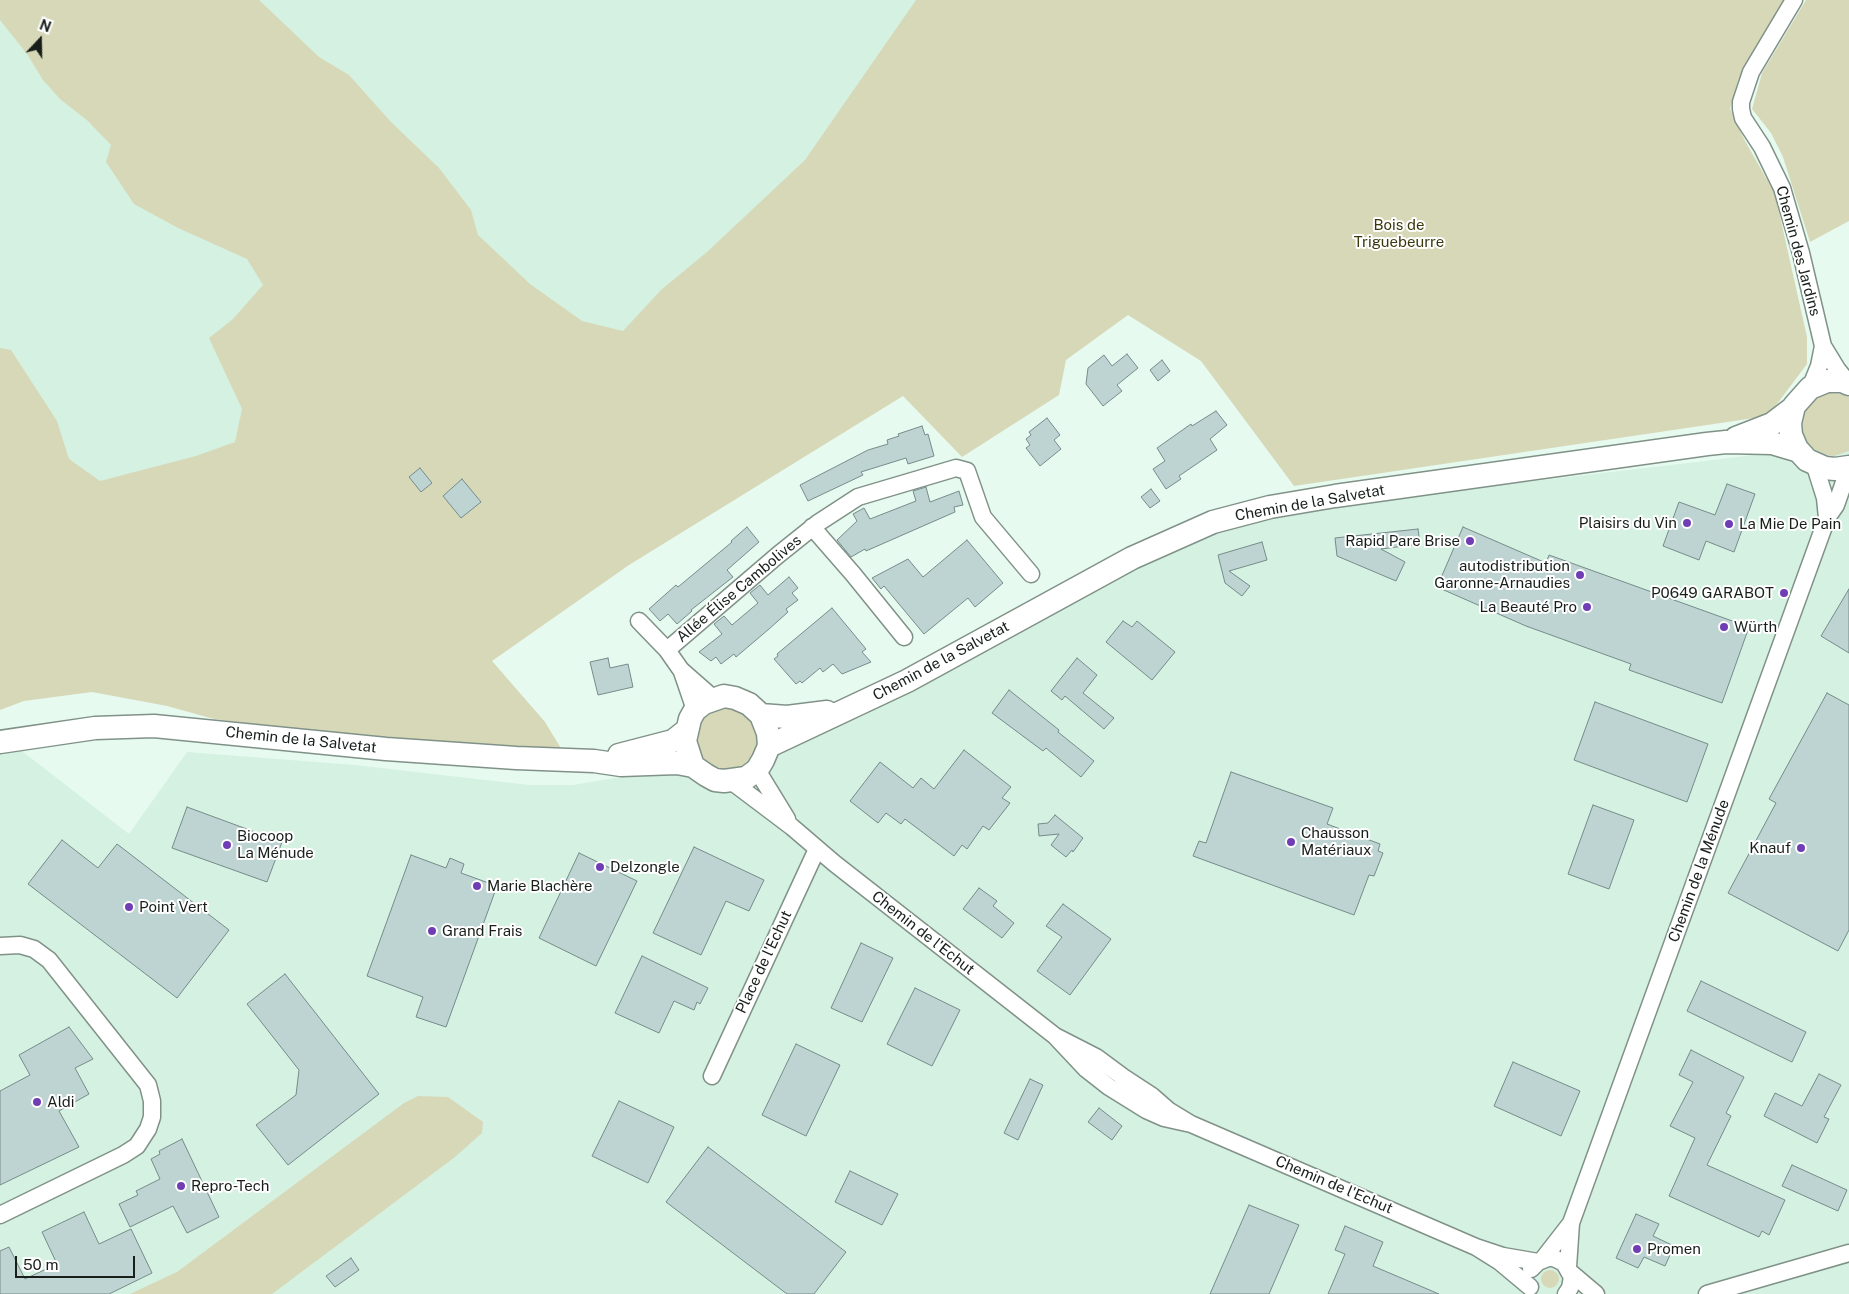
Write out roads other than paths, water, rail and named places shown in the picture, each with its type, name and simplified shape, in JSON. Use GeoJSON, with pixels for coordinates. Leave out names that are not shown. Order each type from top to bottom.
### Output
{"type":"FeatureCollection","features":[{"type":"Feature","properties":{"kind":"main road"},"geometry":{"type":"LineString","coordinates":[[1810,388],[1827,381],[1842,381],[1849,384]]}},
{"type":"Feature","properties":{"kind":"main road","name":"Chemin de la Salvetat"},"geometry":{"type":"LineString","coordinates":[[1726,442],[1772,424],[1793,408],[1797,400],[1810,388]]}},
{"type":"Feature","properties":{"kind":"main road"},"geometry":{"type":"LineString","coordinates":[[1793,408],[1790,423],[1791,435],[1806,458]]}},
{"type":"Feature","properties":{"kind":"main road","name":"Chemin de la Salvetat"},"geometry":{"type":"LineString","coordinates":[[769,746],[848,710],[928,670],[1132,558],[1213,522],[1270,507],[1335,496],[1726,442],[1772,443],[1831,469],[1849,467]]}},
{"type":"Feature","properties":{"kind":"main road"},"geometry":{"type":"LineString","coordinates":[[714,699],[724,696],[749,704],[761,715],[768,733],[769,746],[757,770],[746,778],[731,781]]}},
{"type":"Feature","properties":{"kind":"main road","name":"Chemin de la Salvetat"},"geometry":{"type":"LineString","coordinates":[[594,760],[673,741],[704,703],[714,699]]}},
{"type":"Feature","properties":{"kind":"main road","name":"Chemin de la Salvetat"},"geometry":{"type":"LineString","coordinates":[[761,715],[787,717],[848,710]]}},
{"type":"Feature","properties":{"kind":"main road"},"geometry":{"type":"LineString","coordinates":[[691,720],[685,741],[693,766]]}},
{"type":"Feature","properties":{"kind":"main road","name":"Chemin de la Salvetat"},"geometry":{"type":"LineString","coordinates":[[4,741],[95,728],[154,726],[386,749],[516,758],[594,760],[621,765],[677,763],[693,766],[715,780],[731,781]]}},
{"type":"Feature","properties":{"kind":"street","name":"Chemin des Jardins"},"geometry":{"type":"LineString","coordinates":[[1794,0],[1751,72],[1741,102],[1741,109],[1743,118],[1762,147],[1782,188],[1801,254],[1823,346],[1849,384]]}},
{"type":"Feature","properties":{"kind":"street","name":"Chemin des Jardins"},"geometry":{"type":"LineString","coordinates":[[1810,388],[1819,366],[1823,346]]}},
{"type":"Feature","properties":{"kind":"street","name":"Chemin de la Ménude"},"geometry":{"type":"LineString","coordinates":[[1806,458],[1825,498],[1827,518]]}},
{"type":"Feature","properties":{"kind":"street","name":"Allée Élise Cambolives"},"geometry":{"type":"LineString","coordinates":[[667,650],[812,528],[858,497],[956,468],[967,471],[983,517],[1031,574]]}},
{"type":"Feature","properties":{"kind":"street","name":"Chemin de la Ménude"},"geometry":{"type":"LineString","coordinates":[[1566,1294],[1571,1282],[1569,1269],[1571,1223],[1827,518],[1839,500],[1843,484],[1849,472]]}},
{"type":"Feature","properties":{"kind":"street","name":"Allée Élise Cambolives"},"geometry":{"type":"LineString","coordinates":[[812,528],[904,637]]}},
{"type":"Feature","properties":{"kind":"street","name":"Allée Élise Cambolives"},"geometry":{"type":"LineString","coordinates":[[639,621],[667,650],[681,670],[714,699]]}},
{"type":"Feature","properties":{"kind":"street","name":"Allée Élise Cambolives"},"geometry":{"type":"LineString","coordinates":[[681,670],[691,720]]}},
{"type":"Feature","properties":{"kind":"street","name":"Chemin de l'Echut"},"geometry":{"type":"LineString","coordinates":[[757,770],[792,827]]}},
{"type":"Feature","properties":{"kind":"street","name":"Chemin de l'Echut"},"geometry":{"type":"LineString","coordinates":[[731,781],[792,827],[817,849],[1055,1036],[1086,1069],[1128,1100],[1164,1118],[1191,1124],[1476,1247],[1503,1256],[1540,1260],[1554,1258],[1564,1263],[1569,1269]]}},
{"type":"Feature","properties":{"kind":"street","name":"Place de l'Echut"},"geometry":{"type":"LineString","coordinates":[[712,1076],[817,849]]}},
{"type":"Feature","properties":{"kind":"street"},"geometry":{"type":"LineString","coordinates":[[0,946],[20,945],[34,949],[49,960],[148,1085],[152,1101],[152,1117],[148,1129],[137,1146],[123,1155],[0,1216]]}},
{"type":"Feature","properties":{"kind":"street","name":"Chemin de la Ménude"},"geometry":{"type":"LineString","coordinates":[[1532,1292],[1529,1276],[1533,1266],[1571,1223]]}},
{"type":"Feature","properties":{"kind":"street","name":"Chemin de l'Echut"},"geometry":{"type":"LineString","coordinates":[[1476,1247],[1506,1267],[1532,1292]]}},
{"type":"Feature","properties":{"kind":"street"},"geometry":{"type":"LineString","coordinates":[[1707,1294],[1849,1253]]}},
{"type":"Feature","properties":{"kind":"street"},"geometry":{"type":"LineString","coordinates":[[1569,1269],[1596,1294]]}},
{"type":"Feature","properties":{"kind":"place","name":"Plaisirs du Vin"},"geometry":{"type":"Point","coordinates":[1687,523]}},
{"type":"Feature","properties":{"kind":"place","name":"La Mie De Pain"},"geometry":{"type":"Point","coordinates":[1729,524]}},
{"type":"Feature","properties":{"kind":"place","name":"Rapid Pare Brise"},"geometry":{"type":"Point","coordinates":[1470,541]}},
{"type":"Feature","properties":{"kind":"place","name":"autodistribution Garonne-Arnaudies"},"geometry":{"type":"Point","coordinates":[1580,575]}},
{"type":"Feature","properties":{"kind":"place","name":"P0649 GARABOT"},"geometry":{"type":"Point","coordinates":[1784,593]}},
{"type":"Feature","properties":{"kind":"place","name":"La Beauté Pro"},"geometry":{"type":"Point","coordinates":[1587,607]}},
{"type":"Feature","properties":{"kind":"place","name":"Würth"},"geometry":{"type":"Point","coordinates":[1724,627]}},
{"type":"Feature","properties":{"kind":"place","name":"Chausson Matériaux"},"geometry":{"type":"Point","coordinates":[1291,842]}},
{"type":"Feature","properties":{"kind":"place","name":"Biocoop La Ménude"},"geometry":{"type":"Point","coordinates":[227,845]}},
{"type":"Feature","properties":{"kind":"place","name":"Knauf"},"geometry":{"type":"Point","coordinates":[1801,848]}},
{"type":"Feature","properties":{"kind":"place","name":"Delzongle"},"geometry":{"type":"Point","coordinates":[600,867]}},
{"type":"Feature","properties":{"kind":"place","name":"Marie Blachère"},"geometry":{"type":"Point","coordinates":[477,886]}},
{"type":"Feature","properties":{"kind":"place","name":"Point Vert"},"geometry":{"type":"Point","coordinates":[129,907]}},
{"type":"Feature","properties":{"kind":"place","name":"Grand Frais"},"geometry":{"type":"Point","coordinates":[432,931]}},
{"type":"Feature","properties":{"kind":"place","name":"Aldi"},"geometry":{"type":"Point","coordinates":[37,1102]}},
{"type":"Feature","properties":{"kind":"place","name":"Repro-Tech"},"geometry":{"type":"Point","coordinates":[181,1186]}},
{"type":"Feature","properties":{"kind":"place","name":"Promen"},"geometry":{"type":"Point","coordinates":[1637,1249]}},
{"type":"Feature","properties":{"kind":"park label","name":"Bois de Triguebeurre"},"geometry":{"type":"Point","coordinates":[1399,234]}}]}
